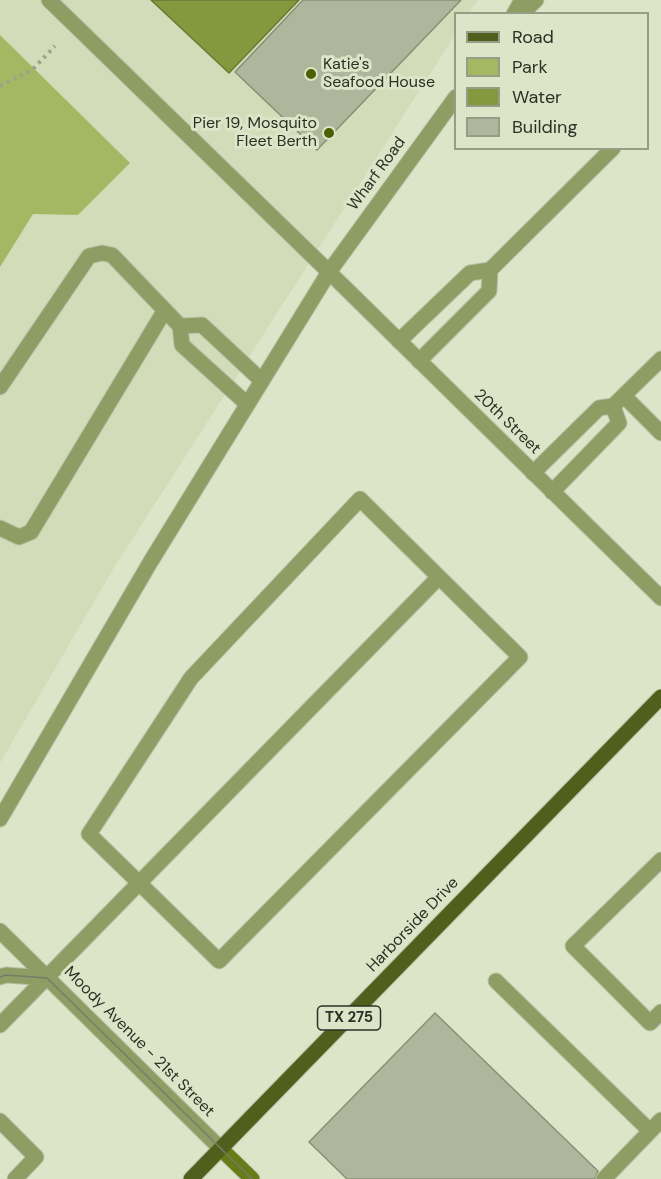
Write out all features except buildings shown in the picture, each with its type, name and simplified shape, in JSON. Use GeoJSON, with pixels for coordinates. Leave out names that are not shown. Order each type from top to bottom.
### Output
{"type":"FeatureCollection","features":[{"type":"Feature","properties":{"kind":"main road","name":"Harborside Drive"},"geometry":{"type":"LineString","coordinates":[[191,1179],[661,697]]}},
{"type":"Feature","properties":{"kind":"main road","name":"Moody Avenue - 21st Street"},"geometry":{"type":"LineString","coordinates":[[222,1149],[252,1179]]}},
{"type":"Feature","properties":{"kind":"street","name":"20th Street"},"geometry":{"type":"LineString","coordinates":[[49,0],[661,598]]}},
{"type":"Feature","properties":{"kind":"street"},"geometry":{"type":"LineString","coordinates":[[523,12],[536,0]]}},
{"type":"Feature","properties":{"kind":"street","name":"Wharf Road"},"geometry":{"type":"LineString","coordinates":[[0,819],[145,571],[329,272],[454,100]]}},
{"type":"Feature","properties":{"kind":"street"},"geometry":{"type":"LineString","coordinates":[[399,341],[470,273],[490,270],[611,150]]}},
{"type":"Feature","properties":{"kind":"street"},"geometry":{"type":"LineString","coordinates":[[0,387],[89,256],[102,253],[112,255],[180,326],[182,345],[247,404]]}},
{"type":"Feature","properties":{"kind":"street"},"geometry":{"type":"LineString","coordinates":[[419,361],[489,291],[490,270]]}},
{"type":"Feature","properties":{"kind":"street"},"geometry":{"type":"LineString","coordinates":[[0,528],[19,537],[31,532],[165,310]]}},
{"type":"Feature","properties":{"kind":"street"},"geometry":{"type":"LineString","coordinates":[[180,326],[202,325],[261,380]]}},
{"type":"Feature","properties":{"kind":"street"},"geometry":{"type":"LineString","coordinates":[[533,473],[599,408],[618,401],[661,359]]}},
{"type":"Feature","properties":{"kind":"street"},"geometry":{"type":"LineString","coordinates":[[618,401],[661,433]]}},
{"type":"Feature","properties":{"kind":"street"},"geometry":{"type":"LineString","coordinates":[[552,492],[619,423],[618,401]]}},
{"type":"Feature","properties":{"kind":"street"},"geometry":{"type":"LineString","coordinates":[[360,499],[440,577],[520,657],[219,961],[89,834],[191,678],[360,499]]}},
{"type":"Feature","properties":{"kind":"street"},"geometry":{"type":"LineString","coordinates":[[0,1025],[440,577]]}},
{"type":"Feature","properties":{"kind":"street"},"geometry":{"type":"LineString","coordinates":[[661,860],[573,946],[650,1023],[661,1012]]}},
{"type":"Feature","properties":{"kind":"street","name":"Moody Avenue - 21st Street"},"geometry":{"type":"LineString","coordinates":[[0,931],[222,1149]]}},
{"type":"Feature","properties":{"kind":"street"},"geometry":{"type":"LineString","coordinates":[[0,977],[6,975],[47,978]]}},
{"type":"Feature","properties":{"kind":"street"},"geometry":{"type":"LineString","coordinates":[[496,981],[650,1131]]}},
{"type":"Feature","properties":{"kind":"street"},"geometry":{"type":"LineString","coordinates":[[604,1179],[661,1120]]}},
{"type":"Feature","properties":{"kind":"street"},"geometry":{"type":"LineString","coordinates":[[0,1121],[36,1157],[15,1179]]}},
{"type":"Feature","properties":{"kind":"path"},"geometry":{"type":"LineString","coordinates":[[0,86],[32,70],[75,26]]}},
{"type":"Feature","properties":{"kind":"shaded area"},"geometry":{"type":"Polygon","coordinates":[[[0,0],[478,0],[470,12],[454,12],[454,37],[112,571],[0,763],[0,0]]]}},
{"type":"Feature","properties":{"kind":"green space"},"geometry":{"type":"Polygon","coordinates":[[[0,35],[130,163],[78,215],[33,214],[0,267],[0,35]]]}},
{"type":"Feature","properties":{"kind":"water"},"geometry":{"type":"Polygon","coordinates":[[[151,0],[299,0],[229,73],[151,0]]]}},
{"type":"Feature","properties":{"kind":"tram line"},"geometry":{"type":"LineString","coordinates":[[0,977],[6,975],[47,978],[252,1179]]}},
{"type":"Feature","properties":{"kind":"place","name":"Katie's Seafood House"},"geometry":{"type":"Point","coordinates":[311,74]}},
{"type":"Feature","properties":{"kind":"place","name":"Pier 19, Mosquito Fleet Berth"},"geometry":{"type":"Point","coordinates":[329,133]}}]}
